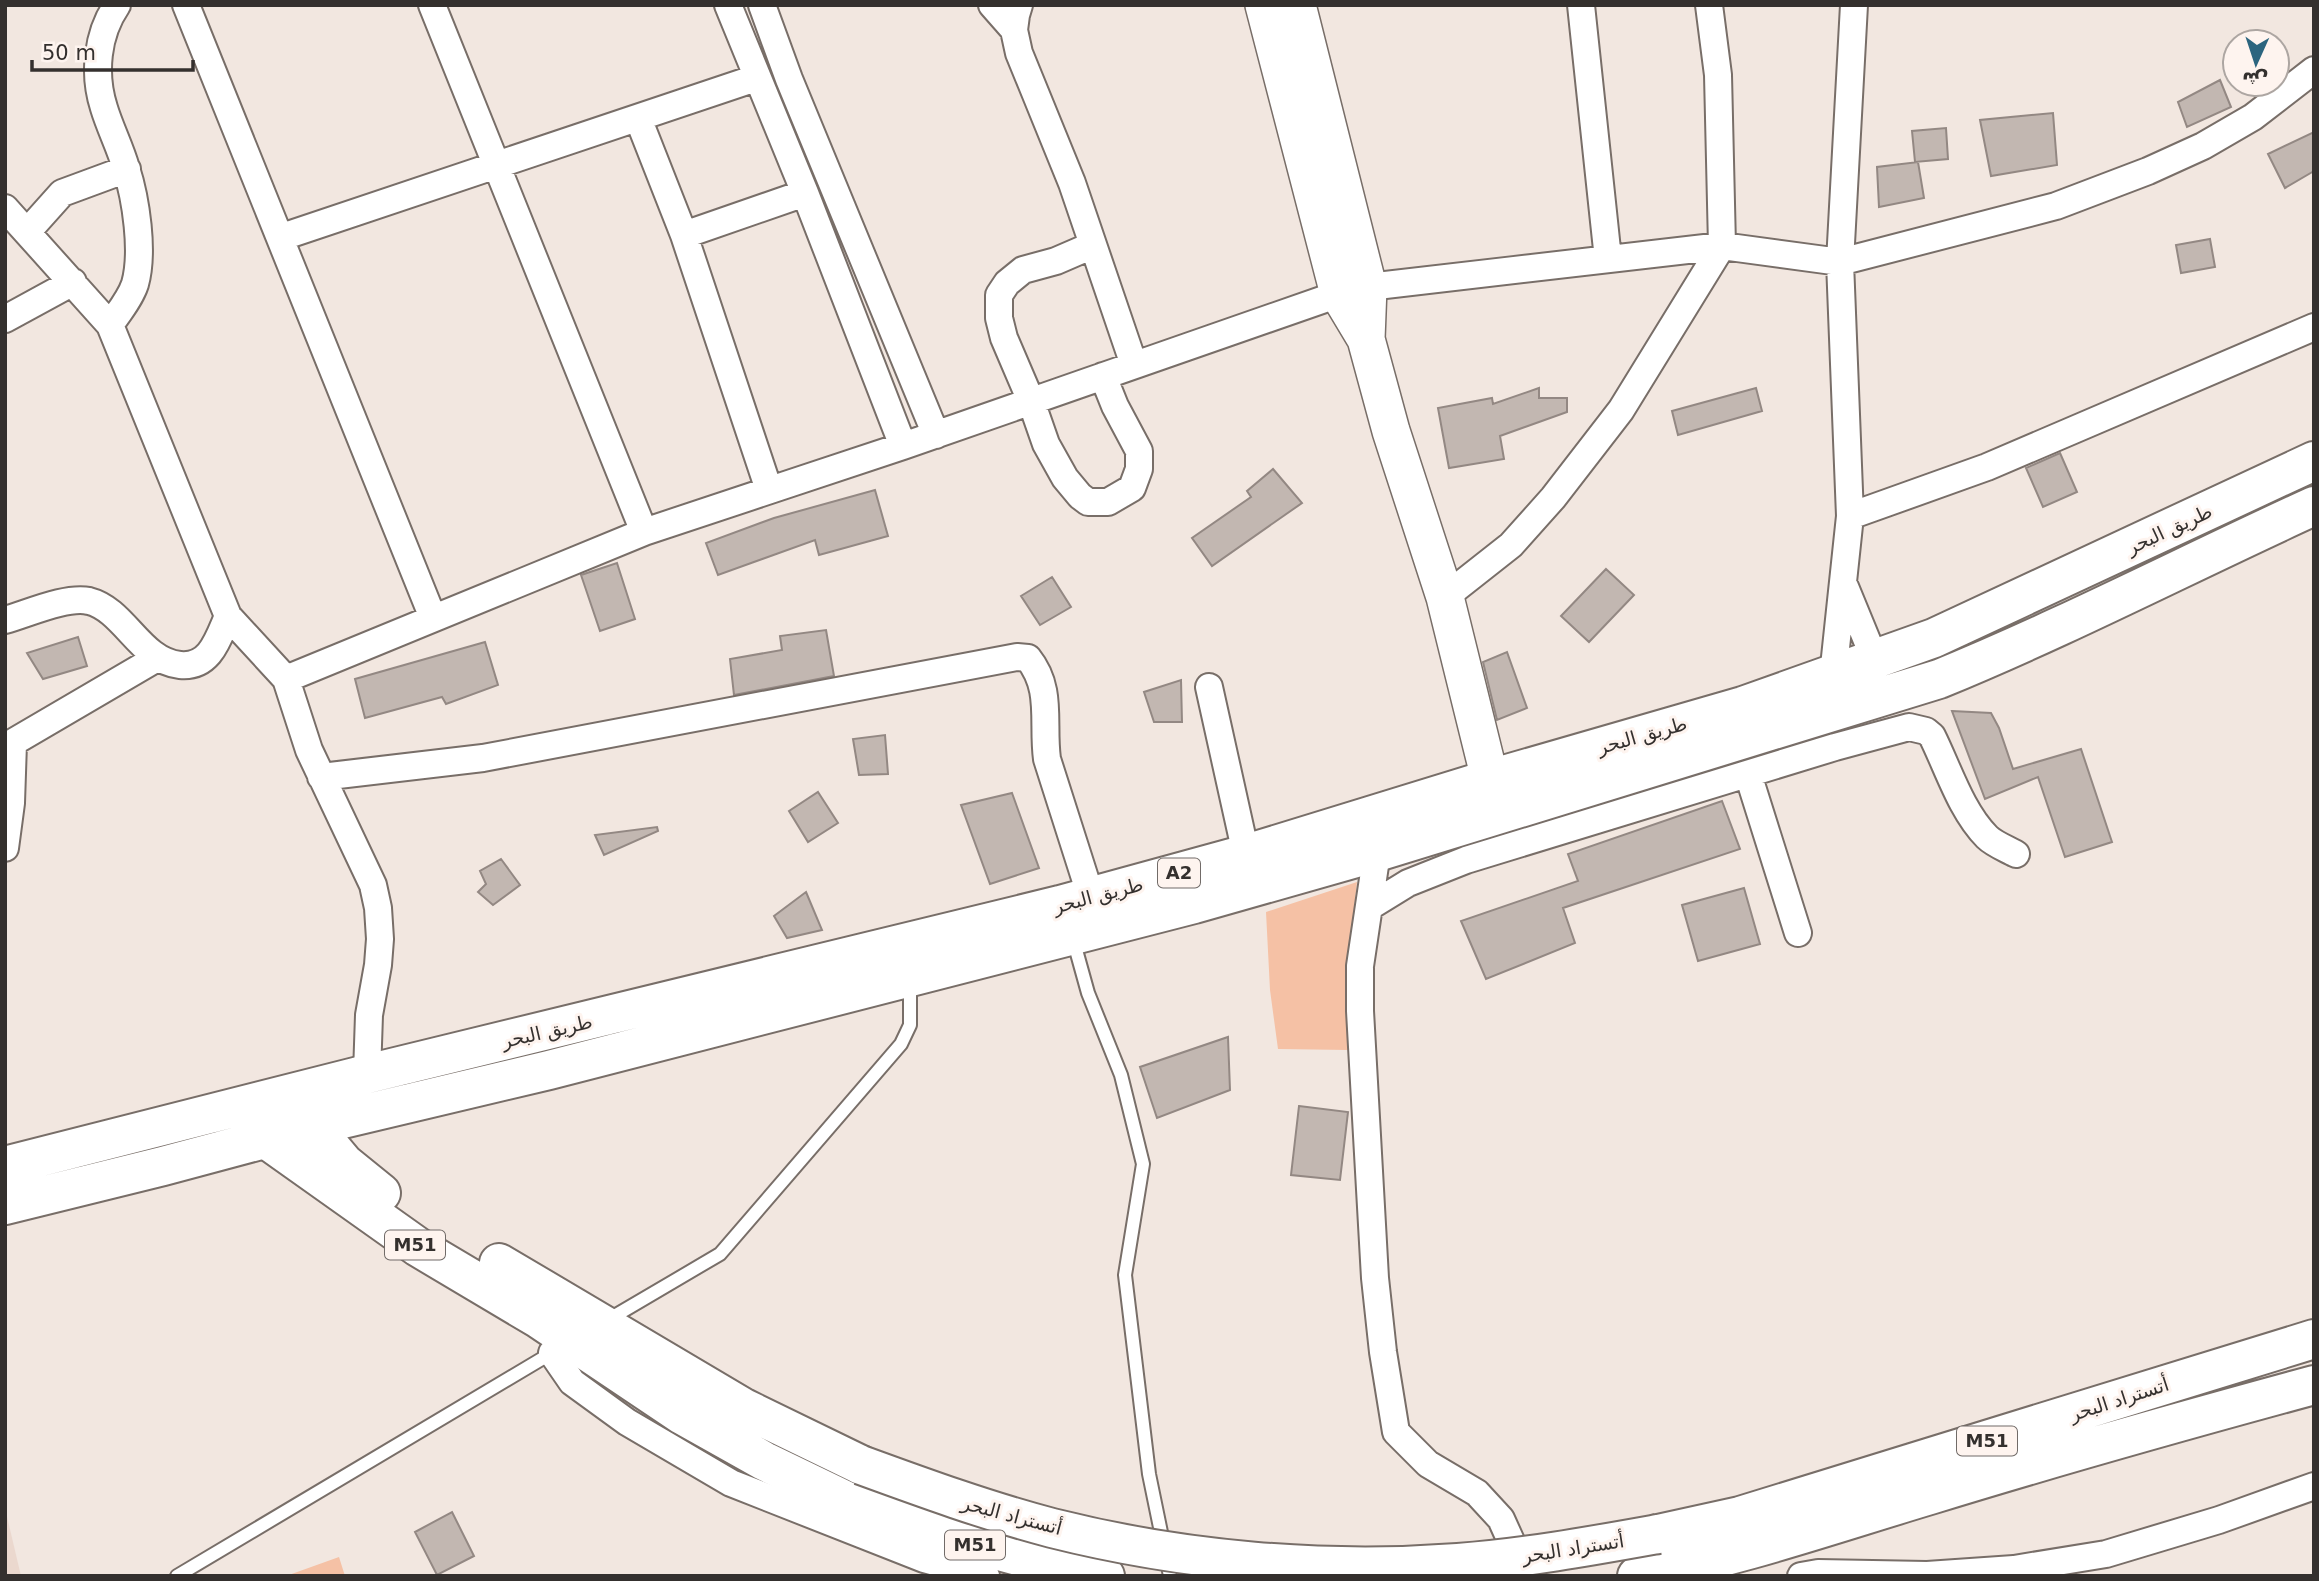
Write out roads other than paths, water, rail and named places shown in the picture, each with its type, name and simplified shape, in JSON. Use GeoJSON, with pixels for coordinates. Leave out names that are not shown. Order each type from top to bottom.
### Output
{"type":"FeatureCollection","features":[{"type":"Feature","properties":{"kind":"highway","name":"طريق البحر"},"geometry":{"type":"LineString","coordinates":[[5,1166],[367,1073],[738,985],[1091,897],[1246,854],[1490,779],[1743,706],[1833,676],[1945,633],[2314,461]]}},
{"type":"Feature","properties":{"kind":"highway","name":"طريق البحر"},"geometry":{"type":"LineString","coordinates":[[5,1205],[1072,936],[1377,852],[1463,844],[1939,679],[2009,650],[2211,552],[2314,506]]}},
{"type":"Feature","properties":{"kind":"highway"},"geometry":{"type":"LineString","coordinates":[[304,1090],[313,1126],[344,1163],[387,1198],[579,1337]]}},
{"type":"Feature","properties":{"kind":"highway"},"geometry":{"type":"LineString","coordinates":[[153,1128],[163,1167]]}},
{"type":"Feature","properties":{"kind":"highway","name":"M51"},"geometry":{"type":"LineString","coordinates":[[266,1139],[418,1247],[579,1337]]}},
{"type":"Feature","properties":{"kind":"highway","name":"أتستراد البحر"},"geometry":{"type":"LineString","coordinates":[[579,1337],[744,1408],[861,1465],[956,1500],[1054,1528],[1153,1548],[1254,1561],[1355,1566],[1457,1563],[1558,1552],[1658,1534],[1753,1512],[2314,1339]]}},
{"type":"Feature","properties":{"kind":"highway","name":"أتستراد البحر"},"geometry":{"type":"LineString","coordinates":[[579,1337],[682,1415],[764,1461],[849,1502],[947,1537],[1047,1564],[1105,1576]]}},
{"type":"Feature","properties":{"kind":"highway","name":"أتستراد البحر"},"geometry":{"type":"LineString","coordinates":[[1652,1573],[1760,1546],[1996,1475],[2314,1385]]}},
{"type":"Feature","properties":{"kind":"main road"},"geometry":{"type":"LineString","coordinates":[[1264,5],[1354,290]]}},
{"type":"Feature","properties":{"kind":"main road"},"geometry":{"type":"LineString","coordinates":[[1297,5],[1366,339],[1391,431],[1445,597],[1490,779]]}},
{"type":"Feature","properties":{"kind":"street"},"geometry":{"type":"LineString","coordinates":[[110,325],[135,284],[139,253],[127,169],[103,104],[98,64],[100,37],[117,5]]}},
{"type":"Feature","properties":{"kind":"street"},"geometry":{"type":"LineString","coordinates":[[187,5],[433,618]]}},
{"type":"Feature","properties":{"kind":"street"},"geometry":{"type":"LineString","coordinates":[[432,5],[644,532]]}},
{"type":"Feature","properties":{"kind":"street"},"geometry":{"type":"LineString","coordinates":[[728,5],[805,193],[903,446]]}},
{"type":"Feature","properties":{"kind":"street"},"geometry":{"type":"LineString","coordinates":[[762,5],[789,79],[936,435]]}},
{"type":"Feature","properties":{"kind":"street"},"geometry":{"type":"LineString","coordinates":[[992,5],[1017,18],[1019,53],[1072,183],[1133,365]]}},
{"type":"Feature","properties":{"kind":"street"},"geometry":{"type":"LineString","coordinates":[[1581,5],[1608,259]]}},
{"type":"Feature","properties":{"kind":"street"},"geometry":{"type":"LineString","coordinates":[[1445,597],[1511,545],[1553,498],[1621,410],[1722,246],[1718,75],[1709,5]]}},
{"type":"Feature","properties":{"kind":"street"},"geometry":{"type":"LineString","coordinates":[[1833,676],[1850,516],[1840,262],[1854,5]]}},
{"type":"Feature","properties":{"kind":"street"},"geometry":{"type":"LineString","coordinates":[[286,678],[644,532],[936,435],[1354,290],[1722,246],[1840,262],[2056,206],[2148,171],[2203,146],[2253,117],[2314,70]]}},
{"type":"Feature","properties":{"kind":"street"},"geometry":{"type":"LineString","coordinates":[[282,237],[756,78]]}},
{"type":"Feature","properties":{"kind":"street"},"geometry":{"type":"LineString","coordinates":[[638,118],[684,235],[769,491]]}},
{"type":"Feature","properties":{"kind":"street"},"geometry":{"type":"LineString","coordinates":[[28,231],[62,193],[127,169]]}},
{"type":"Feature","properties":{"kind":"street"},"geometry":{"type":"LineString","coordinates":[[684,235],[805,193]]}},
{"type":"Feature","properties":{"kind":"street"},"geometry":{"type":"LineString","coordinates":[[5,208],[110,325],[228,616],[286,678],[300,724],[321,777],[373,885],[378,908],[378,965],[369,1015],[367,1073]]}},
{"type":"Feature","properties":{"kind":"street"},"geometry":{"type":"LineString","coordinates":[[1093,245],[1056,261],[1023,270],[1007,282],[999,295],[999,318],[1004,338],[1046,444],[1065,478],[1088,502],[1108,502],[1132,488],[1139,469],[1139,452],[1115,406],[1104,376]]}},
{"type":"Feature","properties":{"kind":"street"},"geometry":{"type":"LineString","coordinates":[[5,319],[73,282]]}},
{"type":"Feature","properties":{"kind":"street"},"geometry":{"type":"LineString","coordinates":[[1850,516],[1987,467],[2314,327]]}},
{"type":"Feature","properties":{"kind":"street"},"geometry":{"type":"LineString","coordinates":[[1844,586],[1875,660]]}},
{"type":"Feature","properties":{"kind":"street"},"geometry":{"type":"LineString","coordinates":[[5,620],[66,601],[87,600],[100,605],[157,658],[189,666],[197,664],[211,651],[228,616]]}},
{"type":"Feature","properties":{"kind":"street"},"geometry":{"type":"LineString","coordinates":[[321,777],[483,758],[1017,657],[1028,658],[1037,669],[1044,686],[1047,759],[1091,897]]}},
{"type":"Feature","properties":{"kind":"street"},"geometry":{"type":"LineString","coordinates":[[5,848],[11,803],[9,745],[157,658]]}},
{"type":"Feature","properties":{"kind":"street"},"geometry":{"type":"LineString","coordinates":[[1209,687],[1246,854]]}},
{"type":"Feature","properties":{"kind":"street"},"geometry":{"type":"LineString","coordinates":[[1368,907],[1408,883],[1463,844],[1748,774],[1909,727],[1919,728],[1932,736],[1959,795],[1988,839],[2016,854]]}},
{"type":"Feature","properties":{"kind":"street"},"geometry":{"type":"LineString","coordinates":[[1748,774],[1798,933]]}},
{"type":"Feature","properties":{"kind":"street"},"geometry":{"type":"LineString","coordinates":[[1377,852],[1360,966],[1360,1011],[1375,1278],[1396,1432],[1428,1464],[1477,1493],[1500,1519],[1524,1570],[1524,1576]]}},
{"type":"Feature","properties":{"kind":"street"},"geometry":{"type":"LineString","coordinates":[[579,1337],[572,1382],[627,1422],[731,1483],[924,1559],[986,1576]]}},
{"type":"Feature","properties":{"kind":"street"},"geometry":{"type":"LineString","coordinates":[[1801,1576],[1818,1573],[1927,1575],[2014,1569],[2106,1554],[2219,1520],[2314,1486]]}},
{"type":"Feature","properties":{"kind":"lane"},"geometry":{"type":"LineString","coordinates":[[1072,936],[1088,993],[1121,1074],[1143,1164],[1125,1275],[1149,1474],[1170,1576]]}},
{"type":"Feature","properties":{"kind":"lane"},"geometry":{"type":"LineString","coordinates":[[177,1576],[720,1254],[901,1044],[910,1025],[910,976]]}}]}
